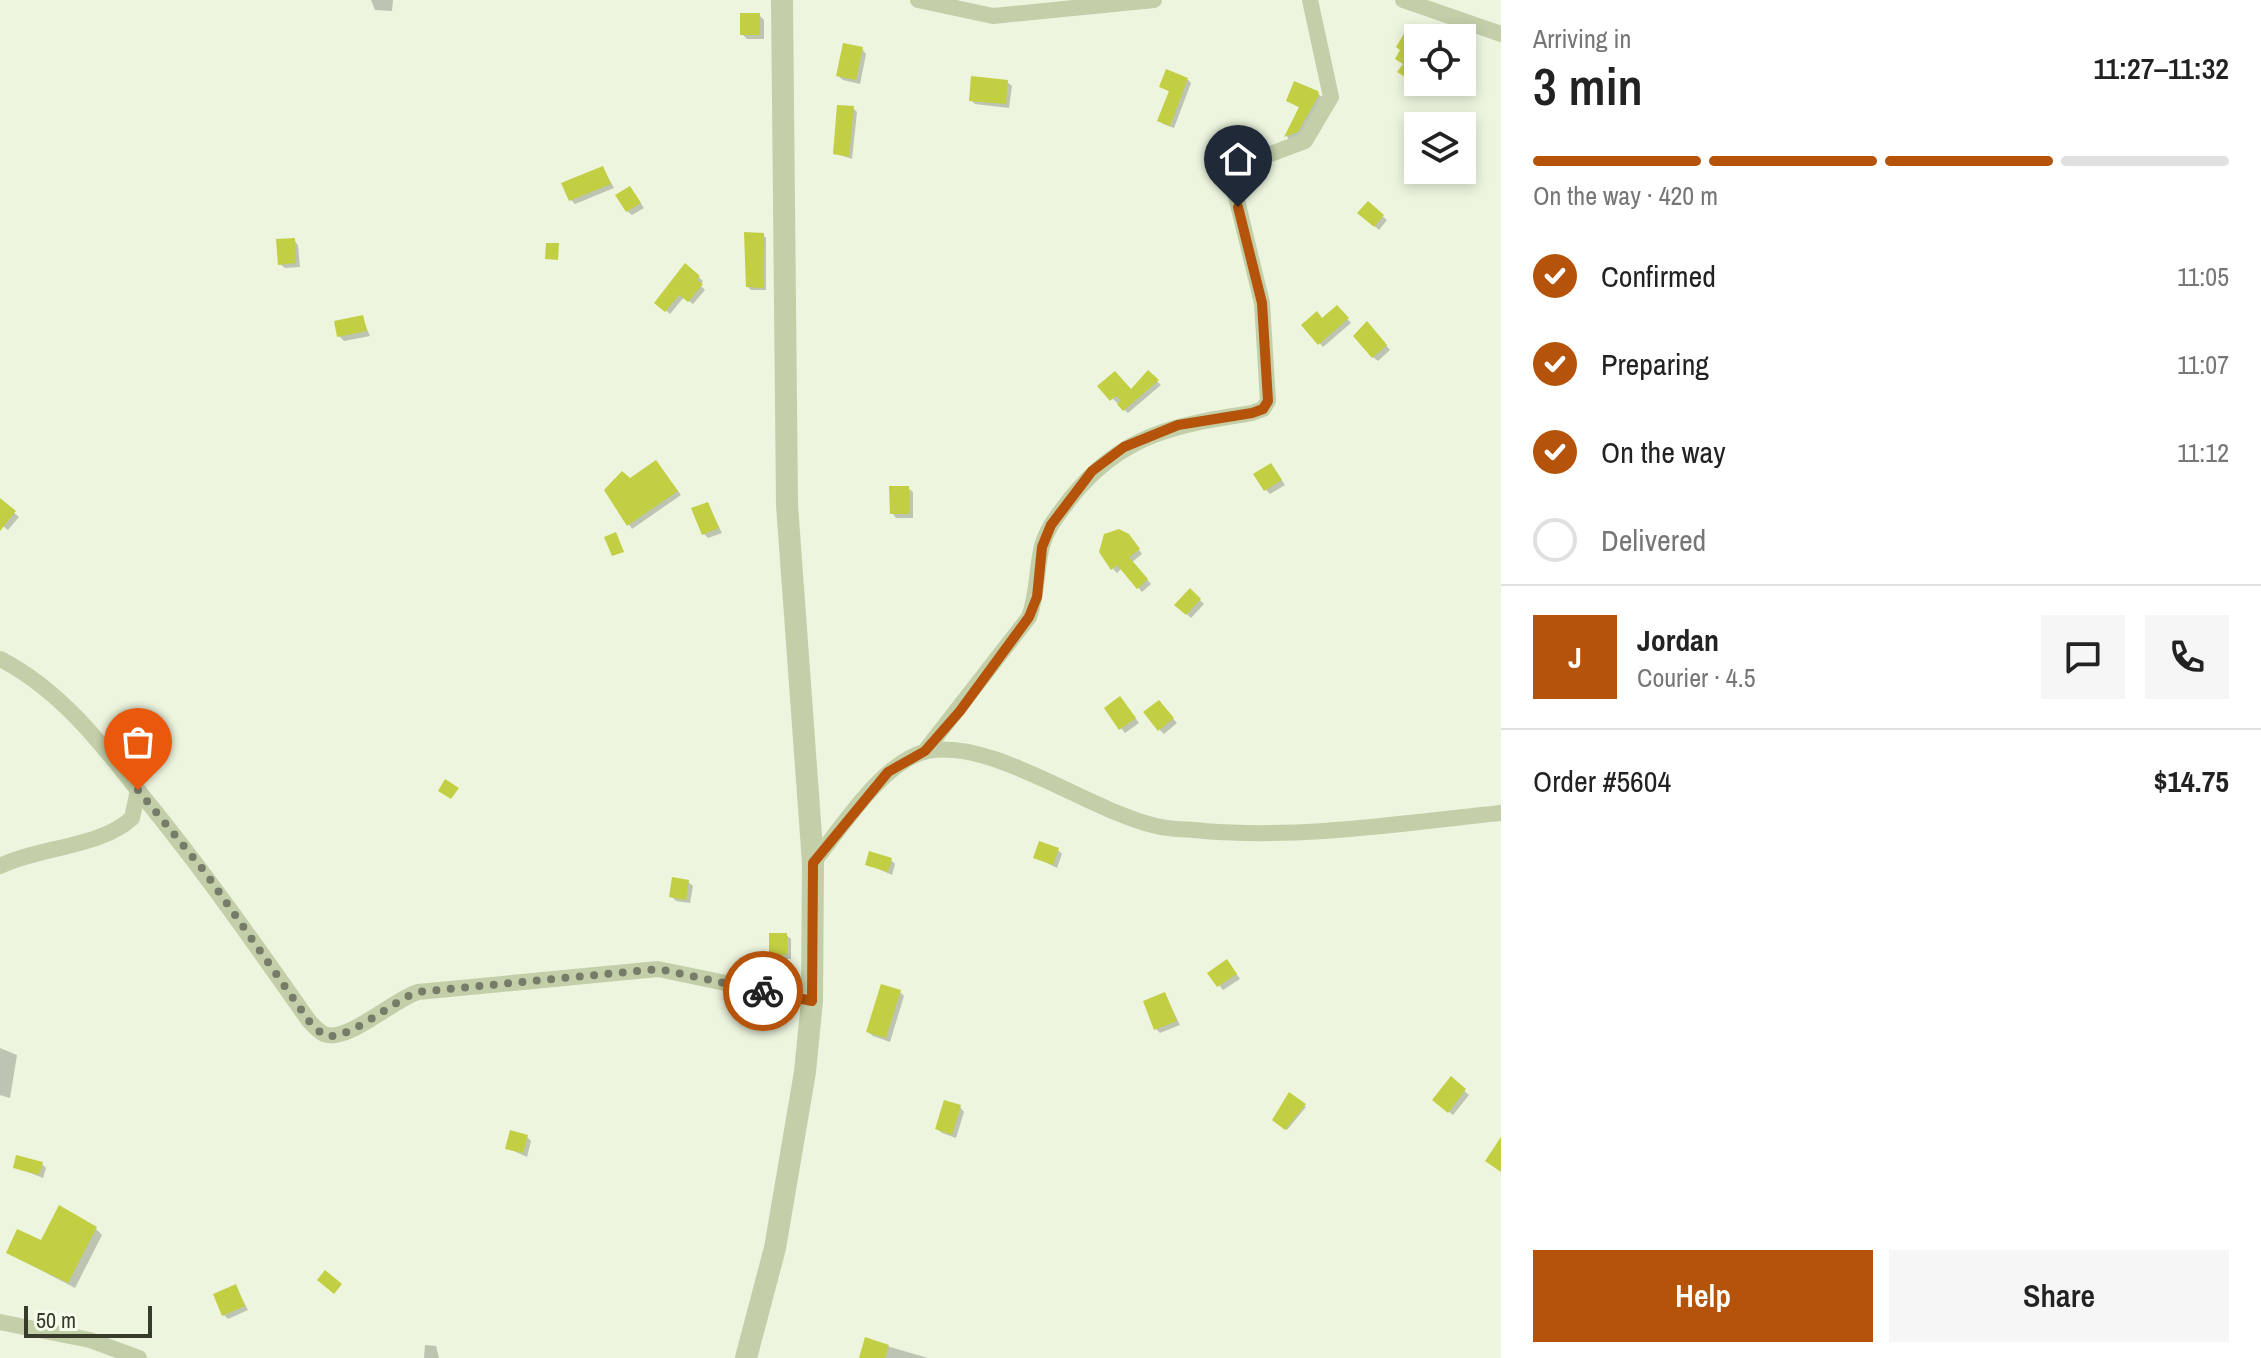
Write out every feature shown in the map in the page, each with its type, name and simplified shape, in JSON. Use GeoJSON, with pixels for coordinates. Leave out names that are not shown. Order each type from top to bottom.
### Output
{"type":"FeatureCollection","features":[{"type":"Feature","properties":{"kind":"street"},"geometry":{"type":"LineString","coordinates":[[746,1358],[775,1248],[805,1072],[812,1001],[813,863],[787,505],[782,0]]}},
{"type":"Feature","properties":{"kind":"street"},"geometry":{"type":"LineString","coordinates":[[918,0],[993,16],[1154,0]]}},
{"type":"Feature","properties":{"kind":"street"},"geometry":{"type":"LineString","coordinates":[[813,863],[888,772],[925,751],[960,711],[1029,617],[1037,597],[1042,547],[1051,525],[1092,471],[1124,447],[1178,425],[1252,413],[1263,409],[1268,401],[1262,303],[1232,180],[1239,166],[1305,141],[1331,97],[1310,0]]}},
{"type":"Feature","properties":{"kind":"street"},"geometry":{"type":"LineString","coordinates":[[1403,0],[1501,34]]}},
{"type":"Feature","properties":{"kind":"street"},"geometry":{"type":"LineString","coordinates":[[0,659],[54,696],[101,743],[205,872],[309,1021],[324,1035],[340,1035],[418,992],[658,969],[812,1001]]}},
{"type":"Feature","properties":{"kind":"street"},"geometry":{"type":"LineString","coordinates":[[925,751],[947,749],[984,754],[1080,798],[1156,826],[1244,834],[1376,826],[1501,813]]}},
{"type":"Feature","properties":{"kind":"street"},"geometry":{"type":"LineString","coordinates":[[0,866],[21,856],[108,834],[132,818],[138,790]]}},
{"type":"Feature","properties":{"kind":"street"},"geometry":{"type":"LineString","coordinates":[[0,1322],[90,1340],[139,1358]]}},
{"type":"Feature","properties":{"kind":"building"},"geometry":{"type":"Polygon","coordinates":[[[740,13],[760,13],[760,35],[740,35],[740,13]]]}},
{"type":"Feature","properties":{"kind":"building"},"geometry":{"type":"Polygon","coordinates":[[[1404,34],[1404,76],[1397,72],[1403,64],[1395,59],[1400,50],[1396,47],[1404,34]]]}},
{"type":"Feature","properties":{"kind":"building"},"geometry":{"type":"Polygon","coordinates":[[[843,43],[863,47],[856,80],[836,76],[843,43]]]}},
{"type":"Feature","properties":{"kind":"building"},"geometry":{"type":"Polygon","coordinates":[[[1166,69],[1188,78],[1170,126],[1157,121],[1169,91],[1159,87],[1166,69]]]}},
{"type":"Feature","properties":{"kind":"building"},"geometry":{"type":"Polygon","coordinates":[[[971,76],[1008,80],[1006,104],[969,101],[971,76]]]}},
{"type":"Feature","properties":{"kind":"building"},"geometry":{"type":"Polygon","coordinates":[[[1294,81],[1318,91],[1319,95],[1298,132],[1284,137],[1299,107],[1286,101],[1294,81]]]}},
{"type":"Feature","properties":{"kind":"building"},"geometry":{"type":"Polygon","coordinates":[[[837,105],[854,106],[849,157],[833,154],[837,105]]]}},
{"type":"Feature","properties":{"kind":"building"},"geometry":{"type":"Polygon","coordinates":[[[603,166],[611,184],[569,201],[561,183],[603,166]]]}},
{"type":"Feature","properties":{"kind":"building"},"geometry":{"type":"Polygon","coordinates":[[[630,186],[641,203],[626,212],[615,195],[630,186]]]}},
{"type":"Feature","properties":{"kind":"building"},"geometry":{"type":"Polygon","coordinates":[[[1368,201],[1384,215],[1374,227],[1357,213],[1368,201]]]}},
{"type":"Feature","properties":{"kind":"building"},"geometry":{"type":"Polygon","coordinates":[[[744,232],[764,233],[763,288],[746,287],[744,232]]]}},
{"type":"Feature","properties":{"kind":"building"},"geometry":{"type":"Polygon","coordinates":[[[295,238],[296,263],[278,265],[276,239],[295,238]]]}},
{"type":"Feature","properties":{"kind":"building"},"geometry":{"type":"Polygon","coordinates":[[[546,243],[559,243],[558,260],[545,259],[546,243]]]}},
{"type":"Feature","properties":{"kind":"building"},"geometry":{"type":"Polygon","coordinates":[[[685,263],[700,276],[697,280],[703,284],[688,302],[679,295],[665,312],[654,303],[685,263]]]}},
{"type":"Feature","properties":{"kind":"building"},"geometry":{"type":"Polygon","coordinates":[[[1337,305],[1349,318],[1318,345],[1301,325],[1317,311],[1322,318],[1337,305]]]}},
{"type":"Feature","properties":{"kind":"building"},"geometry":{"type":"Polygon","coordinates":[[[363,315],[367,331],[337,337],[334,321],[363,315]]]}},
{"type":"Feature","properties":{"kind":"building"},"geometry":{"type":"Polygon","coordinates":[[[1367,321],[1387,345],[1372,358],[1353,336],[1367,321]]]}},
{"type":"Feature","properties":{"kind":"building"},"geometry":{"type":"Polygon","coordinates":[[[1148,370],[1159,380],[1123,411],[1117,404],[1121,400],[1116,396],[1110,401],[1097,386],[1115,371],[1131,389],[1148,370]]]}},
{"type":"Feature","properties":{"kind":"building"},"geometry":{"type":"Polygon","coordinates":[[[656,460],[678,491],[627,526],[604,490],[622,471],[630,478],[656,460]]]}},
{"type":"Feature","properties":{"kind":"building"},"geometry":{"type":"Polygon","coordinates":[[[1271,463],[1282,480],[1264,491],[1253,474],[1271,463]]]}},
{"type":"Feature","properties":{"kind":"building"},"geometry":{"type":"Polygon","coordinates":[[[889,486],[909,486],[909,514],[890,514],[889,486]]]}},
{"type":"Feature","properties":{"kind":"building"},"geometry":{"type":"Polygon","coordinates":[[[0,498],[16,511],[0,531],[0,498]]]}},
{"type":"Feature","properties":{"kind":"building"},"geometry":{"type":"Polygon","coordinates":[[[708,502],[719,528],[702,535],[691,508],[708,502]]]}},
{"type":"Feature","properties":{"kind":"building"},"geometry":{"type":"Polygon","coordinates":[[[1119,529],[1129,534],[1140,549],[1129,557],[1148,579],[1137,589],[1117,565],[1111,570],[1099,552],[1104,534],[1119,529]]]}},
{"type":"Feature","properties":{"kind":"building"},"geometry":{"type":"Polygon","coordinates":[[[616,532],[624,552],[612,556],[604,537],[616,532]]]}},
{"type":"Feature","properties":{"kind":"building"},"geometry":{"type":"Polygon","coordinates":[[[1190,588],[1201,599],[1186,615],[1174,605],[1190,588]]]}},
{"type":"Feature","properties":{"kind":"building"},"geometry":{"type":"Polygon","coordinates":[[[1120,696],[1136,718],[1119,730],[1104,708],[1120,696]]]}},
{"type":"Feature","properties":{"kind":"building"},"geometry":{"type":"Polygon","coordinates":[[[1159,700],[1174,718],[1158,731],[1143,712],[1159,700]]]}},
{"type":"Feature","properties":{"kind":"building"},"geometry":{"type":"Polygon","coordinates":[[[445,779],[459,788],[451,799],[438,791],[445,779]]]}},
{"type":"Feature","properties":{"kind":"building"},"geometry":{"type":"Polygon","coordinates":[[[1039,841],[1059,848],[1053,865],[1033,858],[1039,841]]]}},
{"type":"Feature","properties":{"kind":"building"},"geometry":{"type":"Polygon","coordinates":[[[869,851],[892,858],[888,872],[865,865],[869,851]]]}},
{"type":"Feature","properties":{"kind":"building"},"geometry":{"type":"Polygon","coordinates":[[[672,877],[689,880],[686,900],[669,897],[672,877]]]}},
{"type":"Feature","properties":{"kind":"building"},"geometry":{"type":"Polygon","coordinates":[[[769,933],[787,933],[787,955],[769,955],[769,933]]]}},
{"type":"Feature","properties":{"kind":"building"},"geometry":{"type":"Polygon","coordinates":[[[1227,959],[1237,974],[1217,987],[1207,973],[1227,959]]]}},
{"type":"Feature","properties":{"kind":"building"},"geometry":{"type":"Polygon","coordinates":[[[881,984],[901,990],[886,1038],[866,1032],[881,984]]]}},
{"type":"Feature","properties":{"kind":"building"},"geometry":{"type":"Polygon","coordinates":[[[1165,992],[1177,1021],[1154,1030],[1143,1001],[1165,992]]]}},
{"type":"Feature","properties":{"kind":"building"},"geometry":{"type":"Polygon","coordinates":[[[1451,1076],[1466,1089],[1448,1113],[1432,1100],[1451,1076]]]}},
{"type":"Feature","properties":{"kind":"building"},"geometry":{"type":"Polygon","coordinates":[[[1289,1092],[1306,1104],[1285,1130],[1272,1120],[1289,1092]]]}},
{"type":"Feature","properties":{"kind":"building"},"geometry":{"type":"Polygon","coordinates":[[[944,1100],[961,1105],[952,1135],[935,1129],[944,1100]]]}},
{"type":"Feature","properties":{"kind":"building"},"geometry":{"type":"Polygon","coordinates":[[[510,1130],[528,1135],[523,1153],[505,1149],[510,1130]]]}},
{"type":"Feature","properties":{"kind":"building"},"geometry":{"type":"Polygon","coordinates":[[[1501,1137],[1501,1172],[1485,1161],[1501,1137]]]}},
{"type":"Feature","properties":{"kind":"building"},"geometry":{"type":"Polygon","coordinates":[[[16,1155],[43,1162],[39,1175],[13,1168],[16,1155]]]}},
{"type":"Feature","properties":{"kind":"building"},"geometry":{"type":"Polygon","coordinates":[[[59,1205],[97,1227],[68,1283],[6,1253],[17,1229],[41,1240],[59,1205]]]}},
{"type":"Feature","properties":{"kind":"building"},"geometry":{"type":"Polygon","coordinates":[[[325,1270],[342,1284],[334,1294],[317,1280],[325,1270]]]}},
{"type":"Feature","properties":{"kind":"building"},"geometry":{"type":"Polygon","coordinates":[[[236,1284],[245,1306],[222,1316],[213,1294],[236,1284]]]}},
{"type":"Feature","properties":{"kind":"building"},"geometry":{"type":"Polygon","coordinates":[[[865,1337],[889,1345],[885,1358],[859,1358],[865,1337]]]}},
{"type":"Feature","properties":{"kind":"way so far"},"geometry":{"type":"LineString","coordinates":[[138,790],[205,872],[309,1021],[324,1035],[340,1035],[418,992],[658,969],[763,991]]}},
{"type":"Feature","properties":{"kind":"route"},"geometry":{"type":"LineString","coordinates":[[763,991],[812,1001],[813,863],[888,772],[925,751],[960,711],[1029,617],[1037,597],[1042,547],[1051,525],[1092,471],[1124,447],[1178,425],[1252,413],[1263,409],[1268,401],[1262,303],[1238,207]]}}]}
